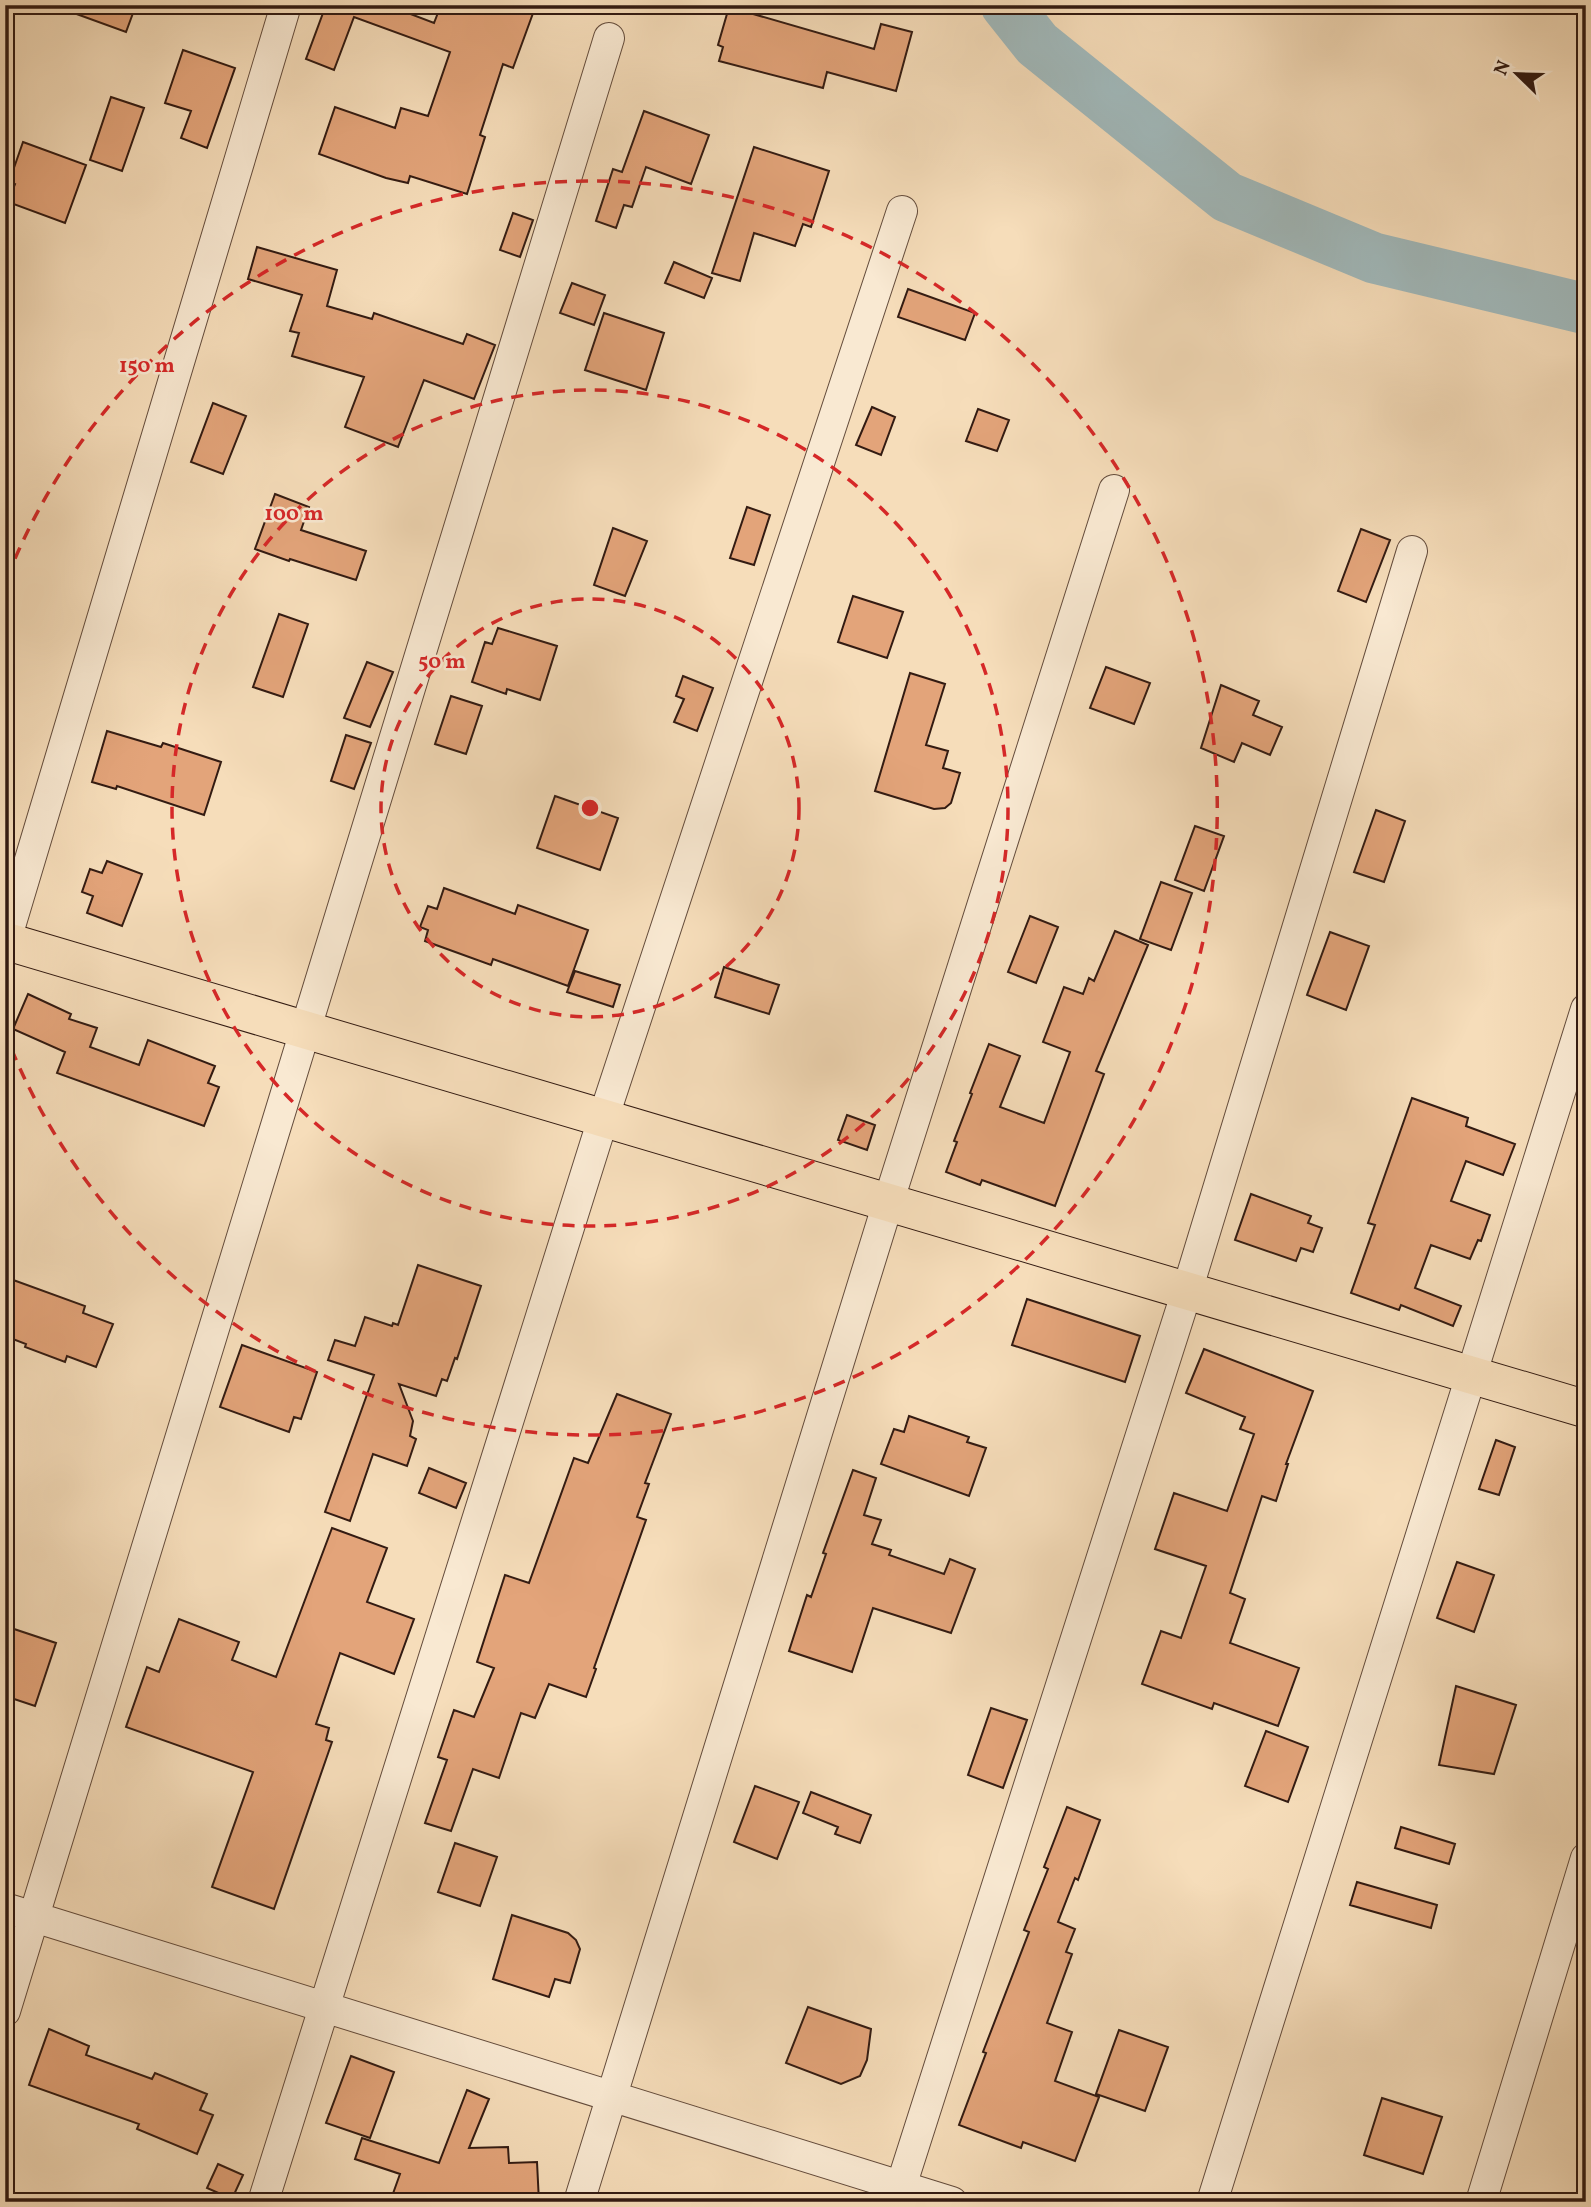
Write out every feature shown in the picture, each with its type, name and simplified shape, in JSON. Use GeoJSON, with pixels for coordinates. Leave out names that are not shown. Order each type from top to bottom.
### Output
{"type":"FeatureCollection","features":[{"type":"Feature","properties":{"kind":"main road"},"geometry":{"type":"LineString","coordinates":[[5,942],[1586,1409]]}},
{"type":"Feature","properties":{"kind":"street"},"geometry":{"type":"LineString","coordinates":[[5,942],[286,5]]}},
{"type":"Feature","properties":{"kind":"street"},"geometry":{"type":"LineString","coordinates":[[5,2011],[609,38]]}},
{"type":"Feature","properties":{"kind":"street"},"geometry":{"type":"LineString","coordinates":[[263,2202],[603,1119],[902,211]]}},
{"type":"Feature","properties":{"kind":"street"},"geometry":{"type":"LineString","coordinates":[[579,2202],[888,1203],[1115,491]]}},
{"type":"Feature","properties":{"kind":"street"},"geometry":{"type":"LineString","coordinates":[[899,2194],[1187,1291],[1412,551]]}},
{"type":"Feature","properties":{"kind":"street"},"geometry":{"type":"LineString","coordinates":[[1212,2202],[1586,1009]]}},
{"type":"Feature","properties":{"kind":"street"},"geometry":{"type":"LineString","coordinates":[[1481,2202],[1586,1858]]}},
{"type":"Feature","properties":{"kind":"street"},"geometry":{"type":"LineString","coordinates":[[5,1908],[611,2096],[899,2194],[953,2202]]}},
{"type":"Feature","properties":{"kind":"building"},"geometry":{"type":"Polygon","coordinates":[[[60,5],[136,5],[126,32],[60,8],[60,5]]]}},
{"type":"Feature","properties":{"kind":"building"},"geometry":{"type":"Polygon","coordinates":[[[326,5],[387,5],[434,23],[441,5],[536,5],[513,68],[503,64],[480,135],[485,137],[467,194],[410,176],[408,183],[386,178],[319,154],[335,107],[395,128],[401,108],[428,116],[450,52],[354,17],[334,70],[306,59],[326,5]]]}},
{"type":"Feature","properties":{"kind":"building"},"geometry":{"type":"Polygon","coordinates":[[[729,7],[874,49],[881,24],[912,32],[896,91],[827,72],[823,88],[719,61],[723,47],[718,45],[729,7]]]}},
{"type":"Feature","properties":{"kind":"building"},"geometry":{"type":"Polygon","coordinates":[[[183,50],[235,68],[207,148],[181,138],[191,111],[165,103],[183,50]]]}},
{"type":"Feature","properties":{"kind":"building"},"geometry":{"type":"Polygon","coordinates":[[[111,97],[144,108],[122,171],[90,160],[111,97]]]}},
{"type":"Feature","properties":{"kind":"building"},"geometry":{"type":"Polygon","coordinates":[[[644,111],[709,135],[691,184],[646,167],[632,207],[624,205],[616,228],[596,221],[613,169],[622,172],[644,111]]]}},
{"type":"Feature","properties":{"kind":"building"},"geometry":{"type":"Polygon","coordinates":[[[23,142],[86,165],[65,223],[8,202],[15,184],[9,182],[23,142]]]}},
{"type":"Feature","properties":{"kind":"building"},"geometry":{"type":"Polygon","coordinates":[[[754,147],[829,171],[811,227],[803,224],[795,246],[754,233],[740,281],[712,273],[754,147]]]}},
{"type":"Feature","properties":{"kind":"building"},"geometry":{"type":"Polygon","coordinates":[[[513,213],[533,220],[520,257],[500,250],[513,213]]]}},
{"type":"Feature","properties":{"kind":"building"},"geometry":{"type":"Polygon","coordinates":[[[257,247],[337,270],[327,306],[372,319],[374,313],[463,344],[467,334],[495,345],[474,399],[424,380],[398,447],[345,427],[364,377],[292,356],[299,333],[290,331],[302,295],[248,279],[257,247]]]}},
{"type":"Feature","properties":{"kind":"building"},"geometry":{"type":"Polygon","coordinates":[[[674,262],[712,278],[704,298],[665,283],[674,262]]]}},
{"type":"Feature","properties":{"kind":"building"},"geometry":{"type":"Polygon","coordinates":[[[572,283],[605,295],[594,325],[560,313],[572,283]]]}},
{"type":"Feature","properties":{"kind":"building"},"geometry":{"type":"Polygon","coordinates":[[[908,289],[975,313],[965,340],[898,317],[908,289]]]}},
{"type":"Feature","properties":{"kind":"building"},"geometry":{"type":"Polygon","coordinates":[[[604,313],[664,333],[646,390],[585,370],[604,313]]]}},
{"type":"Feature","properties":{"kind":"building"},"geometry":{"type":"Polygon","coordinates":[[[213,403],[246,416],[223,474],[191,462],[213,403]]]}},
{"type":"Feature","properties":{"kind":"building"},"geometry":{"type":"Polygon","coordinates":[[[872,407],[895,417],[881,455],[856,445],[872,407]]]}},
{"type":"Feature","properties":{"kind":"building"},"geometry":{"type":"Polygon","coordinates":[[[978,409],[1009,420],[997,451],[966,441],[978,409]]]}},
{"type":"Feature","properties":{"kind":"building"},"geometry":{"type":"Polygon","coordinates":[[[275,494],[309,507],[301,530],[366,551],[356,580],[255,549],[275,494]]]}},
{"type":"Feature","properties":{"kind":"building"},"geometry":{"type":"Polygon","coordinates":[[[747,507],[770,515],[754,565],[730,558],[747,507]]]}},
{"type":"Feature","properties":{"kind":"building"},"geometry":{"type":"Polygon","coordinates":[[[613,528],[647,541],[625,596],[594,585],[613,528]]]}},
{"type":"Feature","properties":{"kind":"building"},"geometry":{"type":"Polygon","coordinates":[[[1361,529],[1390,540],[1366,602],[1338,591],[1361,529]]]}},
{"type":"Feature","properties":{"kind":"building"},"geometry":{"type":"Polygon","coordinates":[[[853,596],[903,612],[887,658],[838,642],[853,596]]]}},
{"type":"Feature","properties":{"kind":"building"},"geometry":{"type":"Polygon","coordinates":[[[279,614],[308,624],[283,697],[253,687],[279,614]]]}},
{"type":"Feature","properties":{"kind":"building"},"geometry":{"type":"Polygon","coordinates":[[[498,628],[557,646],[540,700],[507,689],[506,694],[472,682],[485,642],[492,644],[498,628]]]}},
{"type":"Feature","properties":{"kind":"building"},"geometry":{"type":"Polygon","coordinates":[[[367,662],[393,672],[370,727],[344,718],[367,662]]]}},
{"type":"Feature","properties":{"kind":"building"},"geometry":{"type":"Polygon","coordinates":[[[1106,667],[1150,683],[1134,724],[1090,708],[1106,667]]]}},
{"type":"Feature","properties":{"kind":"building"},"geometry":{"type":"Polygon","coordinates":[[[910,673],[945,684],[926,745],[948,751],[943,768],[960,773],[951,803],[945,808],[934,809],[875,791],[910,673]]]}},
{"type":"Feature","properties":{"kind":"building"},"geometry":{"type":"Polygon","coordinates":[[[683,676],[713,688],[697,731],[674,722],[684,699],[676,696],[683,676]]]}},
{"type":"Feature","properties":{"kind":"building"},"geometry":{"type":"Polygon","coordinates":[[[1221,685],[1259,701],[1253,715],[1282,727],[1270,755],[1242,743],[1234,762],[1201,748],[1221,685]]]}},
{"type":"Feature","properties":{"kind":"building"},"geometry":{"type":"Polygon","coordinates":[[[451,696],[482,706],[466,754],[435,744],[451,696]]]}},
{"type":"Feature","properties":{"kind":"building"},"geometry":{"type":"Polygon","coordinates":[[[107,731],[161,747],[163,743],[221,762],[204,815],[117,786],[116,789],[92,782],[107,731]]]}},
{"type":"Feature","properties":{"kind":"building"},"geometry":{"type":"Polygon","coordinates":[[[346,735],[371,743],[354,789],[331,781],[346,735]]]}},
{"type":"Feature","properties":{"kind":"building"},"geometry":{"type":"Polygon","coordinates":[[[555,796],[618,818],[600,870],[537,848],[555,796]]]}},
{"type":"Feature","properties":{"kind":"building"},"geometry":{"type":"Polygon","coordinates":[[[1376,810],[1405,821],[1384,882],[1354,872],[1376,810]]]}},
{"type":"Feature","properties":{"kind":"building"},"geometry":{"type":"Polygon","coordinates":[[[1195,826],[1224,836],[1204,891],[1175,880],[1195,826]]]}},
{"type":"Feature","properties":{"kind":"building"},"geometry":{"type":"Polygon","coordinates":[[[107,861],[142,874],[122,926],[87,913],[93,896],[82,892],[90,869],[102,873],[107,861]]]}},
{"type":"Feature","properties":{"kind":"building"},"geometry":{"type":"Polygon","coordinates":[[[1161,882],[1192,893],[1171,950],[1140,939],[1161,882]]]}},
{"type":"Feature","properties":{"kind":"building"},"geometry":{"type":"Polygon","coordinates":[[[444,888],[515,914],[518,905],[588,930],[568,986],[493,959],[491,965],[425,941],[428,930],[420,927],[428,906],[437,909],[444,888]]]}},
{"type":"Feature","properties":{"kind":"building"},"geometry":{"type":"Polygon","coordinates":[[[1030,916],[1058,927],[1036,983],[1008,972],[1030,916]]]}},
{"type":"Feature","properties":{"kind":"building"},"geometry":{"type":"Polygon","coordinates":[[[1115,931],[1148,945],[1096,1071],[1104,1074],[1055,1206],[982,1180],[980,1185],[946,1172],[957,1142],[954,1141],[972,1094],[970,1093],[989,1044],[1020,1056],[1000,1107],[1044,1123],[1070,1052],[1043,1042],[1064,987],[1083,994],[1089,978],[1094,981],[1115,931]]]}},
{"type":"Feature","properties":{"kind":"building"},"geometry":{"type":"Polygon","coordinates":[[[1330,932],[1369,946],[1346,1010],[1307,995],[1330,932]]]}},
{"type":"Feature","properties":{"kind":"building"},"geometry":{"type":"Polygon","coordinates":[[[724,967],[779,985],[769,1014],[715,997],[724,967]]]}},
{"type":"Feature","properties":{"kind":"building"},"geometry":{"type":"Polygon","coordinates":[[[575,971],[620,985],[613,1007],[567,992],[575,971]]]}},
{"type":"Feature","properties":{"kind":"building"},"geometry":{"type":"Polygon","coordinates":[[[28,994],[71,1014],[69,1019],[97,1028],[90,1047],[139,1065],[148,1040],[215,1066],[208,1083],[219,1087],[204,1126],[57,1073],[65,1052],[13,1029],[28,994]]]}},
{"type":"Feature","properties":{"kind":"building"},"geometry":{"type":"Polygon","coordinates":[[[1412,1098],[1468,1118],[1466,1126],[1515,1144],[1503,1175],[1466,1161],[1451,1201],[1490,1215],[1481,1241],[1478,1240],[1470,1259],[1431,1245],[1415,1288],[1461,1306],[1453,1326],[1401,1305],[1399,1310],[1351,1293],[1375,1225],[1368,1223],[1412,1098]]]}},
{"type":"Feature","properties":{"kind":"building"},"geometry":{"type":"Polygon","coordinates":[[[847,1115],[875,1125],[867,1150],[838,1140],[847,1115]]]}},
{"type":"Feature","properties":{"kind":"building"},"geometry":{"type":"Polygon","coordinates":[[[1251,1194],[1311,1216],[1308,1223],[1322,1228],[1313,1252],[1301,1248],[1296,1261],[1235,1240],[1251,1194]]]}},
{"type":"Feature","properties":{"kind":"building"},"geometry":{"type":"Polygon","coordinates":[[[418,1265],[481,1286],[457,1359],[455,1358],[447,1381],[442,1379],[436,1396],[399,1384],[413,1421],[410,1436],[416,1439],[407,1466],[373,1454],[350,1521],[325,1512],[374,1375],[328,1360],[335,1340],[355,1346],[365,1317],[392,1326],[393,1323],[398,1325],[418,1265]]]}},
{"type":"Feature","properties":{"kind":"building"},"geometry":{"type":"Polygon","coordinates":[[[5,1277],[85,1306],[83,1313],[113,1324],[96,1367],[67,1356],[65,1362],[25,1347],[26,1344],[5,1336],[5,1277]]]}},
{"type":"Feature","properties":{"kind":"building"},"geometry":{"type":"Polygon","coordinates":[[[1027,1299],[1140,1336],[1125,1382],[1012,1345],[1027,1299]]]}},
{"type":"Feature","properties":{"kind":"building"},"geometry":{"type":"Polygon","coordinates":[[[242,1345],[317,1372],[301,1419],[294,1417],[289,1432],[220,1407],[242,1345]]]}},
{"type":"Feature","properties":{"kind":"building"},"geometry":{"type":"Polygon","coordinates":[[[1204,1349],[1313,1391],[1286,1464],[1276,1501],[1262,1496],[1230,1593],[1245,1599],[1230,1643],[1299,1668],[1278,1726],[1214,1703],[1212,1709],[1142,1684],[1161,1631],[1181,1638],[1206,1566],[1155,1549],[1174,1493],[1227,1511],[1254,1434],[1240,1429],[1245,1417],[1186,1393],[1204,1349]]]}},
{"type":"Feature","properties":{"kind":"building"},"geometry":{"type":"Polygon","coordinates":[[[617,1394],[671,1414],[645,1483],[649,1484],[637,1517],[646,1520],[586,1697],[549,1684],[535,1718],[521,1713],[499,1778],[473,1769],[451,1831],[425,1823],[447,1760],[438,1757],[454,1710],[474,1717],[494,1668],[477,1662],[505,1575],[529,1583],[574,1458],[588,1463],[617,1394]]]}},
{"type":"Feature","properties":{"kind":"building"},"geometry":{"type":"Polygon","coordinates":[[[909,1416],[969,1437],[967,1442],[986,1448],[969,1496],[881,1464],[894,1429],[904,1432],[909,1416]]]}},
{"type":"Feature","properties":{"kind":"building"},"geometry":{"type":"Polygon","coordinates":[[[1496,1440],[1515,1447],[1499,1495],[1479,1489],[1496,1440]]]}},
{"type":"Feature","properties":{"kind":"building"},"geometry":{"type":"Polygon","coordinates":[[[429,1468],[466,1483],[456,1508],[419,1493],[429,1468]]]}},
{"type":"Feature","properties":{"kind":"building"},"geometry":{"type":"Polygon","coordinates":[[[853,1470],[876,1478],[864,1515],[881,1520],[872,1544],[891,1550],[889,1555],[944,1574],[950,1559],[975,1569],[951,1633],[873,1608],[852,1672],[789,1651],[807,1595],[811,1597],[826,1554],[823,1553],[853,1470]]]}},
{"type":"Feature","properties":{"kind":"building"},"geometry":{"type":"Polygon","coordinates":[[[332,1528],[387,1548],[367,1602],[414,1619],[394,1674],[340,1653],[316,1724],[329,1728],[326,1740],[332,1742],[274,1909],[212,1887],[253,1772],[126,1727],[147,1667],[159,1672],[179,1619],[239,1642],[232,1660],[276,1677],[332,1528]]]}},
{"type":"Feature","properties":{"kind":"building"},"geometry":{"type":"Polygon","coordinates":[[[1457,1562],[1494,1575],[1474,1632],[1437,1618],[1457,1562]]]}},
{"type":"Feature","properties":{"kind":"building"},"geometry":{"type":"Polygon","coordinates":[[[5,1626],[56,1643],[35,1706],[5,1696],[5,1626]]]}},
{"type":"Feature","properties":{"kind":"building"},"geometry":{"type":"Polygon","coordinates":[[[1456,1686],[1516,1705],[1494,1774],[1439,1765],[1456,1686]]]}},
{"type":"Feature","properties":{"kind":"building"},"geometry":{"type":"Polygon","coordinates":[[[991,1708],[1027,1720],[1003,1788],[968,1775],[991,1708]]]}},
{"type":"Feature","properties":{"kind":"building"},"geometry":{"type":"Polygon","coordinates":[[[1266,1731],[1308,1747],[1288,1802],[1245,1786],[1266,1731]]]}},
{"type":"Feature","properties":{"kind":"building"},"geometry":{"type":"Polygon","coordinates":[[[755,1786],[799,1802],[777,1859],[734,1842],[755,1786]]]}},
{"type":"Feature","properties":{"kind":"building"},"geometry":{"type":"Polygon","coordinates":[[[811,1792],[871,1815],[860,1843],[835,1834],[838,1827],[803,1813],[811,1792]]]}},
{"type":"Feature","properties":{"kind":"building"},"geometry":{"type":"Polygon","coordinates":[[[1067,1807],[1100,1820],[1078,1880],[1075,1878],[1058,1922],[1075,1929],[1066,1952],[1072,1954],[1047,2023],[1072,2032],[1055,2081],[1099,2097],[1075,2161],[1023,2142],[1021,2148],[959,2125],[986,2053],[983,2052],[1029,1932],[1024,1930],[1048,1869],[1044,1867],[1067,1807]]]}},
{"type":"Feature","properties":{"kind":"building"},"geometry":{"type":"Polygon","coordinates":[[[1401,1827],[1455,1844],[1449,1864],[1395,1848],[1401,1827]]]}},
{"type":"Feature","properties":{"kind":"building"},"geometry":{"type":"Polygon","coordinates":[[[455,1843],[497,1857],[480,1906],[438,1892],[455,1843]]]}},
{"type":"Feature","properties":{"kind":"building"},"geometry":{"type":"Polygon","coordinates":[[[1357,1882],[1437,1905],[1431,1928],[1350,1905],[1357,1882]]]}},
{"type":"Feature","properties":{"kind":"building"},"geometry":{"type":"Polygon","coordinates":[[[512,1915],[568,1933],[576,1940],[580,1949],[570,1983],[555,1979],[549,1997],[493,1979],[512,1915]]]}},
{"type":"Feature","properties":{"kind":"building"},"geometry":{"type":"Polygon","coordinates":[[[808,2007],[871,2029],[867,2060],[860,2076],[841,2084],[786,2063],[808,2007]]]}},
{"type":"Feature","properties":{"kind":"building"},"geometry":{"type":"Polygon","coordinates":[[[49,2029],[89,2046],[86,2055],[152,2079],[155,2073],[207,2094],[200,2110],[213,2115],[197,2154],[137,2129],[139,2124],[29,2085],[49,2029]]]}},
{"type":"Feature","properties":{"kind":"building"},"geometry":{"type":"Polygon","coordinates":[[[1119,2030],[1168,2047],[1145,2111],[1096,2094],[1119,2030]]]}},
{"type":"Feature","properties":{"kind":"building"},"geometry":{"type":"Polygon","coordinates":[[[351,2056],[394,2072],[370,2138],[326,2123],[351,2056]]]}},
{"type":"Feature","properties":{"kind":"building"},"geometry":{"type":"Polygon","coordinates":[[[467,2090],[489,2099],[469,2148],[508,2147],[509,2163],[537,2162],[539,2202],[390,2202],[400,2174],[355,2159],[362,2138],[439,2163],[467,2090]]]}},
{"type":"Feature","properties":{"kind":"building"},"geometry":{"type":"Polygon","coordinates":[[[1382,2098],[1442,2117],[1423,2174],[1364,2155],[1382,2098]]]}},
{"type":"Feature","properties":{"kind":"building"},"geometry":{"type":"Polygon","coordinates":[[[218,2164],[243,2175],[232,2199],[207,2188],[218,2164]]]}},
{"type":"Feature","properties":{"kind":"waterway"},"geometry":{"type":"LineString","coordinates":[[1006,5],[1037,44],[1227,197],[1374,258],[1586,309]]}}]}
